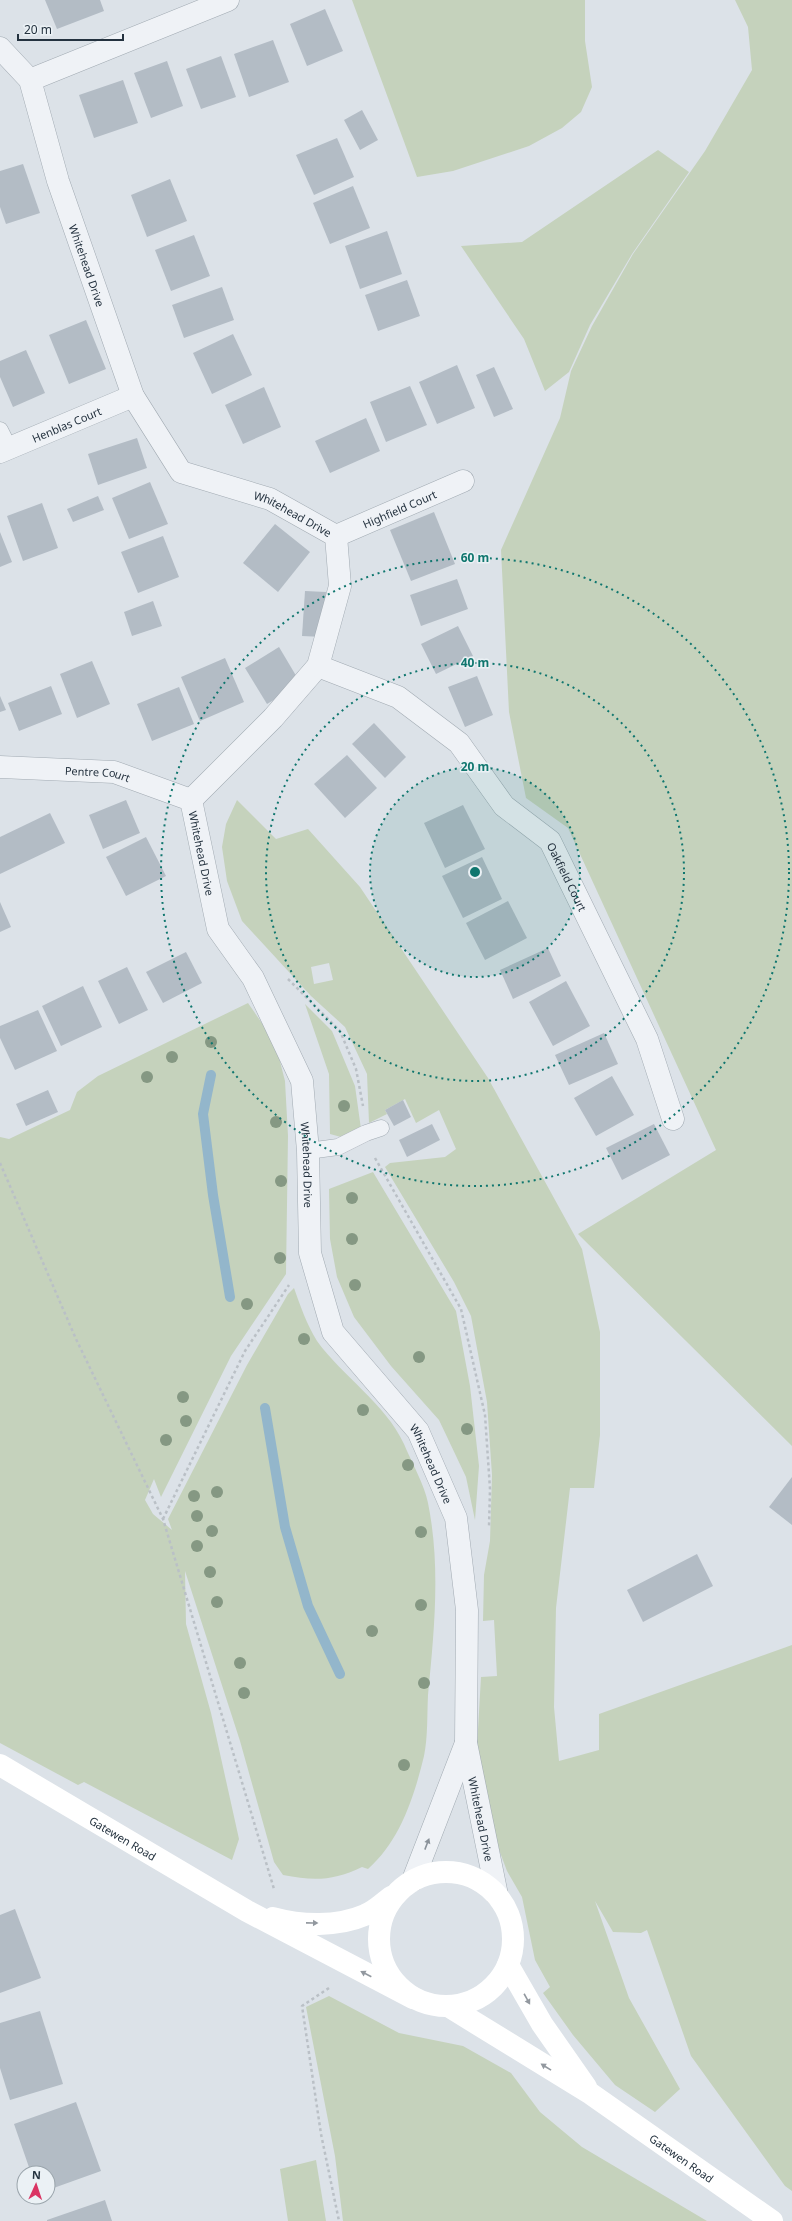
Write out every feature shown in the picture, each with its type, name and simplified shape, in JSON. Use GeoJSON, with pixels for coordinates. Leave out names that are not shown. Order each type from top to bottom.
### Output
{"type":"FeatureCollection","features":[{"type":"Feature","properties":{"kind":"main road","name":"Gatewen Road"},"geometry":{"type":"LineString","coordinates":[[0,1764],[247,1911],[413,1998],[430,2005],[448,2006],[467,2003],[485,1994],[499,1981],[508,1965],[513,1947],[512,1928],[507,1910],[497,1895],[479,1880],[458,1873],[435,1873],[413,1880],[395,1895],[366,1915],[336,1924],[290,1923],[247,1911]]}},
{"type":"Feature","properties":{"kind":"main road","name":"Gatewen Road"},"geometry":{"type":"LineString","coordinates":[[395,1895],[384,1912],[379,1931],[379,1951],[386,1970],[397,1986],[413,1998]]}},
{"type":"Feature","properties":{"kind":"main road","name":"Gatewen Road"},"geometry":{"type":"LineString","coordinates":[[508,1965],[542,2024],[591,2094]]}},
{"type":"Feature","properties":{"kind":"main road","name":"Gatewen Road"},"geometry":{"type":"LineString","coordinates":[[448,2006],[591,2094],[772,2221]]}},
{"type":"Feature","properties":{"kind":"street"},"geometry":{"type":"LineString","coordinates":[[30,80],[228,0]]}},
{"type":"Feature","properties":{"kind":"street","name":"Whitehead Drive"},"geometry":{"type":"LineString","coordinates":[[0,48],[30,80],[58,181],[134,396],[181,472],[270,499],[336,536],[340,586],[318,666],[273,718],[191,800],[218,929],[253,978],[302,1081],[308,1151],[310,1253],[333,1332],[418,1431],[456,1518],[467,1610],[466,1743],[497,1895]]}},
{"type":"Feature","properties":{"kind":"street","name":"Henblas Court"},"geometry":{"type":"LineString","coordinates":[[3,443],[134,396]]}},
{"type":"Feature","properties":{"kind":"street","name":"Highfield Court"},"geometry":{"type":"LineString","coordinates":[[336,536],[463,481]]}},
{"type":"Feature","properties":{"kind":"street","name":"Oakfield Court"},"geometry":{"type":"LineString","coordinates":[[318,666],[398,697],[459,742],[504,806],[550,841],[647,1039],[673,1119]]}},
{"type":"Feature","properties":{"kind":"street","name":"Pentre Court"},"geometry":{"type":"LineString","coordinates":[[0,767],[114,772],[191,800]]}},
{"type":"Feature","properties":{"kind":"street","name":"Whitehead Drive"},"geometry":{"type":"LineString","coordinates":[[413,1880],[466,1743]]}},
{"type":"Feature","properties":{"kind":"lane"},"geometry":{"type":"LineString","coordinates":[[308,1151],[338,1147],[381,1128]]}},
{"type":"Feature","properties":{"kind":"path"},"geometry":{"type":"LineString","coordinates":[[253,978],[274,966],[340,1031],[356,1069],[366,1134],[375,1158],[462,1309],[485,1416],[490,1489],[489,1533]]}},
{"type":"Feature","properties":{"kind":"path"},"geometry":{"type":"LineString","coordinates":[[0,1164],[76,1339],[163,1519],[275,1891]]}},
{"type":"Feature","properties":{"kind":"path"},"geometry":{"type":"LineString","coordinates":[[163,1519],[245,1351],[310,1253]]}},
{"type":"Feature","properties":{"kind":"path"},"geometry":{"type":"LineString","coordinates":[[339,2221],[321,2134],[302,2006],[356,1968]]}},
{"type":"Feature","properties":{"kind":"green space"},"geometry":{"type":"Polygon","coordinates":[[[352,0],[585,0],[585,41],[592,87],[581,112],[562,128],[529,146],[453,171],[417,177],[352,0]]]}},
{"type":"Feature","properties":{"kind":"green space"},"geometry":{"type":"Polygon","coordinates":[[[735,0],[792,0],[792,1446],[578,1234],[716,1150],[568,828],[526,798],[509,712],[501,550],[560,418],[571,371],[592,326],[633,254],[705,151],[752,70],[748,27],[735,0]]]}},
{"type":"Feature","properties":{"kind":"green space"},"geometry":{"type":"Polygon","coordinates":[[[658,150],[689,172],[632,254],[590,325],[569,372],[545,391],[524,339],[461,246],[522,242],[658,150]]]}},
{"type":"Feature","properties":{"kind":"green space"},"geometry":{"type":"Polygon","coordinates":[[[237,800],[276,839],[308,829],[360,887],[488,1078],[582,1249],[600,1332],[600,1435],[594,1488],[570,1488],[556,1608],[554,1707],[559,1761],[599,1750],[599,1714],[792,1645],[792,2191],[785,2186],[691,2056],[647,1930],[641,1933],[613,1932],[595,1901],[629,1998],[680,2089],[655,2112],[615,2085],[573,2035],[543,1993],[550,1987],[535,1960],[522,1897],[507,1871],[498,1847],[477,1747],[481,1677],[497,1676],[494,1620],[483,1621],[484,1575],[490,1541],[492,1475],[487,1402],[471,1316],[454,1282],[385,1167],[390,1163],[445,1157],[456,1149],[439,1110],[416,1123],[405,1099],[385,1110],[387,1114],[369,1123],[367,1074],[345,1027],[311,996],[242,921],[227,881],[222,847],[226,824],[237,800]],[[329,963],[311,967],[314,984],[333,980],[329,963]]]}},
{"type":"Feature","properties":{"kind":"green space"},"geometry":{"type":"Polygon","coordinates":[[[248,1003],[275,1042],[285,1081],[288,1136],[286,1274],[231,1356],[161,1497],[154,1479],[145,1500],[153,1514],[172,1530],[168,1519],[247,1365],[288,1294],[294,1288],[307,1322],[317,1341],[327,1354],[386,1416],[396,1429],[404,1444],[421,1481],[428,1503],[434,1551],[434,1623],[426,1741],[424,1756],[416,1787],[397,1832],[379,1858],[368,1869],[362,1867],[342,1875],[314,1879],[283,1875],[274,1862],[240,1741],[185,1571],[186,1624],[211,1713],[239,1839],[232,1860],[84,1782],[78,1785],[0,1743],[0,1137],[9,1139],[70,1110],[77,1092],[98,1076],[248,1003]]]}},
{"type":"Feature","properties":{"kind":"green space"},"geometry":{"type":"Polygon","coordinates":[[[305,1004],[332,1031],[355,1086],[361,1129],[341,1137],[330,1134],[329,1074],[305,1004]]]}},
{"type":"Feature","properties":{"kind":"green space"},"geometry":{"type":"Polygon","coordinates":[[[373,1172],[456,1311],[470,1386],[479,1466],[475,1520],[466,1477],[439,1420],[391,1366],[354,1317],[337,1277],[330,1239],[329,1189],[373,1172]]]}},
{"type":"Feature","properties":{"kind":"green space"},"geometry":{"type":"Polygon","coordinates":[[[329,1996],[399,2033],[463,2046],[511,2073],[540,2112],[582,2147],[707,2221],[343,2221],[335,2156],[306,2007],[329,1996]]]}},
{"type":"Feature","properties":{"kind":"green space"},"geometry":{"type":"Polygon","coordinates":[[[316,2160],[326,2221],[288,2221],[280,2169],[316,2160]]]}},
{"type":"Feature","properties":{"kind":"building"},"geometry":{"type":"Polygon","coordinates":[[[45,0],[100,0],[104,11],[57,29],[45,0]]]}},
{"type":"Feature","properties":{"kind":"building"},"geometry":{"type":"Polygon","coordinates":[[[325,9],[343,51],[307,66],[290,24],[325,9]]]}},
{"type":"Feature","properties":{"kind":"building"},"geometry":{"type":"Polygon","coordinates":[[[273,40],[289,82],[249,97],[234,54],[273,40]]]}},
{"type":"Feature","properties":{"kind":"building"},"geometry":{"type":"Polygon","coordinates":[[[221,56],[236,97],[201,109],[186,69],[221,56]]]}},
{"type":"Feature","properties":{"kind":"building"},"geometry":{"type":"Polygon","coordinates":[[[167,61],[183,106],[151,118],[134,73],[167,61]]]}},
{"type":"Feature","properties":{"kind":"building"},"geometry":{"type":"Polygon","coordinates":[[[123,80],[138,123],[94,138],[79,95],[123,80]]]}},
{"type":"Feature","properties":{"kind":"building"},"geometry":{"type":"Polygon","coordinates":[[[362,110],[378,140],[360,150],[344,120],[362,110]]]}},
{"type":"Feature","properties":{"kind":"building"},"geometry":{"type":"Polygon","coordinates":[[[337,138],[354,177],[314,195],[296,155],[337,138]]]}},
{"type":"Feature","properties":{"kind":"building"},"geometry":{"type":"Polygon","coordinates":[[[23,164],[40,213],[6,224],[0,207],[0,171],[23,164]]]}},
{"type":"Feature","properties":{"kind":"building"},"geometry":{"type":"Polygon","coordinates":[[[170,179],[187,221],[147,237],[131,195],[170,179]]]}},
{"type":"Feature","properties":{"kind":"building"},"geometry":{"type":"Polygon","coordinates":[[[353,186],[370,228],[330,244],[313,203],[353,186]]]}},
{"type":"Feature","properties":{"kind":"building"},"geometry":{"type":"Polygon","coordinates":[[[387,231],[402,274],[360,289],[345,246],[387,231]]]}},
{"type":"Feature","properties":{"kind":"building"},"geometry":{"type":"Polygon","coordinates":[[[194,235],[210,276],[171,291],[155,250],[194,235]]]}},
{"type":"Feature","properties":{"kind":"building"},"geometry":{"type":"Polygon","coordinates":[[[407,280],[420,316],[378,331],[365,295],[407,280]]]}},
{"type":"Feature","properties":{"kind":"building"},"geometry":{"type":"Polygon","coordinates":[[[222,287],[234,320],[184,338],[172,305],[222,287]]]}},
{"type":"Feature","properties":{"kind":"building"},"geometry":{"type":"Polygon","coordinates":[[[86,320],[106,369],[69,384],[49,335],[86,320]]]}},
{"type":"Feature","properties":{"kind":"building"},"geometry":{"type":"Polygon","coordinates":[[[233,334],[252,375],[212,394],[193,353],[233,334]]]}},
{"type":"Feature","properties":{"kind":"building"},"geometry":{"type":"Polygon","coordinates":[[[26,350],[45,393],[13,407],[0,377],[0,361],[26,350]]]}},
{"type":"Feature","properties":{"kind":"building"},"geometry":{"type":"Polygon","coordinates":[[[457,365],[475,408],[437,424],[419,382],[457,365]]]}},
{"type":"Feature","properties":{"kind":"building"},"geometry":{"type":"Polygon","coordinates":[[[494,367],[513,409],[494,417],[476,375],[494,367]]]}},
{"type":"Feature","properties":{"kind":"building"},"geometry":{"type":"Polygon","coordinates":[[[410,386],[427,425],[386,442],[370,402],[410,386]]]}},
{"type":"Feature","properties":{"kind":"building"},"geometry":{"type":"Polygon","coordinates":[[[264,387],[281,427],[243,444],[225,405],[264,387]]]}},
{"type":"Feature","properties":{"kind":"building"},"geometry":{"type":"Polygon","coordinates":[[[366,418],[380,451],[330,473],[315,441],[366,418]]]}},
{"type":"Feature","properties":{"kind":"building"},"geometry":{"type":"Polygon","coordinates":[[[137,438],[147,468],[98,485],[88,454],[137,438]]]}},
{"type":"Feature","properties":{"kind":"building"},"geometry":{"type":"Polygon","coordinates":[[[150,482],[168,524],[129,539],[112,498],[150,482]]]}},
{"type":"Feature","properties":{"kind":"building"},"geometry":{"type":"Polygon","coordinates":[[[98,496],[104,510],[73,522],[67,509],[98,496]]]}},
{"type":"Feature","properties":{"kind":"building"},"geometry":{"type":"Polygon","coordinates":[[[42,503],[58,548],[23,561],[7,516],[42,503]]]}},
{"type":"Feature","properties":{"kind":"building"},"geometry":{"type":"Polygon","coordinates":[[[434,512],[455,564],[411,581],[390,530],[434,512]]]}},
{"type":"Feature","properties":{"kind":"building"},"geometry":{"type":"Polygon","coordinates":[[[275,524],[310,552],[278,592],[243,563],[275,524]]]}},
{"type":"Feature","properties":{"kind":"building"},"geometry":{"type":"Polygon","coordinates":[[[0,532],[12,562],[0,567],[0,532]]]}},
{"type":"Feature","properties":{"kind":"building"},"geometry":{"type":"Polygon","coordinates":[[[163,536],[179,577],[138,593],[121,552],[163,536]]]}},
{"type":"Feature","properties":{"kind":"building"},"geometry":{"type":"Polygon","coordinates":[[[457,579],[468,609],[421,626],[410,595],[457,579]]]}},
{"type":"Feature","properties":{"kind":"building"},"geometry":{"type":"Polygon","coordinates":[[[305,591],[326,592],[323,637],[302,636],[305,591]]]}},
{"type":"Feature","properties":{"kind":"building"},"geometry":{"type":"Polygon","coordinates":[[[153,601],[162,626],[132,636],[124,612],[153,601]]]}},
{"type":"Feature","properties":{"kind":"building"},"geometry":{"type":"Polygon","coordinates":[[[458,626],[473,656],[436,674],[421,644],[458,626]]]}},
{"type":"Feature","properties":{"kind":"building"},"geometry":{"type":"Polygon","coordinates":[[[279,647],[301,684],[267,704],[245,668],[279,647]]]}},
{"type":"Feature","properties":{"kind":"building"},"geometry":{"type":"Polygon","coordinates":[[[225,658],[244,702],[200,721],[181,677],[225,658]]]}},
{"type":"Feature","properties":{"kind":"building"},"geometry":{"type":"Polygon","coordinates":[[[92,661],[110,704],[77,718],[60,674],[92,661]]]}},
{"type":"Feature","properties":{"kind":"building"},"geometry":{"type":"Polygon","coordinates":[[[477,676],[493,715],[465,727],[448,687],[477,676]]]}},
{"type":"Feature","properties":{"kind":"building"},"geometry":{"type":"Polygon","coordinates":[[[51,686],[62,714],[19,731],[8,703],[51,686]]]}},
{"type":"Feature","properties":{"kind":"building"},"geometry":{"type":"Polygon","coordinates":[[[179,687],[194,724],[152,741],[137,704],[179,687]]]}},
{"type":"Feature","properties":{"kind":"building"},"geometry":{"type":"Polygon","coordinates":[[[0,696],[6,710],[0,712],[0,696]]]}},
{"type":"Feature","properties":{"kind":"building"},"geometry":{"type":"Polygon","coordinates":[[[374,723],[406,757],[385,778],[352,744],[374,723]]]}},
{"type":"Feature","properties":{"kind":"building"},"geometry":{"type":"Polygon","coordinates":[[[347,755],[377,788],[345,818],[314,784],[347,755]]]}},
{"type":"Feature","properties":{"kind":"building"},"geometry":{"type":"Polygon","coordinates":[[[126,800],[140,833],[103,849],[89,815],[126,800]]]}},
{"type":"Feature","properties":{"kind":"building"},"geometry":{"type":"Polygon","coordinates":[[[463,805],[485,849],[445,868],[424,823],[463,805]]]}},
{"type":"Feature","properties":{"kind":"building"},"geometry":{"type":"Polygon","coordinates":[[[50,813],[65,843],[0,874],[0,837],[50,813]]]}},
{"type":"Feature","properties":{"kind":"building"},"geometry":{"type":"Polygon","coordinates":[[[146,837],[166,876],[126,896],[106,857],[146,837]]]}},
{"type":"Feature","properties":{"kind":"building"},"geometry":{"type":"Polygon","coordinates":[[[482,857],[502,899],[463,918],[442,876],[482,857]]]}},
{"type":"Feature","properties":{"kind":"building"},"geometry":{"type":"Polygon","coordinates":[[[508,901],[527,938],[485,960],[466,923],[508,901]]]}},
{"type":"Feature","properties":{"kind":"building"},"geometry":{"type":"Polygon","coordinates":[[[0,902],[11,927],[0,932],[0,902]]]}},
{"type":"Feature","properties":{"kind":"building"},"geometry":{"type":"Polygon","coordinates":[[[548,948],[561,976],[513,999],[500,970],[548,948]]]}},
{"type":"Feature","properties":{"kind":"building"},"geometry":{"type":"Polygon","coordinates":[[[186,952],[202,983],[163,1003],[146,972],[186,952]]]}},
{"type":"Feature","properties":{"kind":"building"},"geometry":{"type":"Polygon","coordinates":[[[127,967],[148,1010],[119,1024],[98,981],[127,967]]]}},
{"type":"Feature","properties":{"kind":"building"},"geometry":{"type":"Polygon","coordinates":[[[566,981],[590,1026],[553,1046],[529,1002],[566,981]]]}},
{"type":"Feature","properties":{"kind":"building"},"geometry":{"type":"Polygon","coordinates":[[[83,986],[102,1027],[61,1046],[42,1006],[83,986]]]}},
{"type":"Feature","properties":{"kind":"building"},"geometry":{"type":"Polygon","coordinates":[[[38,1010],[57,1051],[15,1070],[0,1038],[0,1026],[38,1010]]]}},
{"type":"Feature","properties":{"kind":"building"},"geometry":{"type":"Polygon","coordinates":[[[604,1033],[618,1064],[569,1085],[555,1055],[604,1033]]]}},
{"type":"Feature","properties":{"kind":"building"},"geometry":{"type":"Polygon","coordinates":[[[612,1076],[634,1115],[596,1136],[574,1098],[612,1076]]]}},
{"type":"Feature","properties":{"kind":"building"},"geometry":{"type":"Polygon","coordinates":[[[48,1090],[58,1112],[26,1126],[16,1104],[48,1090]]]}},
{"type":"Feature","properties":{"kind":"building"},"geometry":{"type":"Polygon","coordinates":[[[403,1100],[411,1117],[394,1126],[385,1110],[403,1100]]]}},
{"type":"Feature","properties":{"kind":"building"},"geometry":{"type":"Polygon","coordinates":[[[432,1124],[440,1140],[407,1157],[399,1140],[432,1124]]]}},
{"type":"Feature","properties":{"kind":"building"},"geometry":{"type":"Polygon","coordinates":[[[654,1124],[670,1155],[622,1180],[606,1148],[654,1124]]]}},
{"type":"Feature","properties":{"kind":"building"},"geometry":{"type":"Polygon","coordinates":[[[792,1477],[792,1525],[769,1507],[792,1477]]]}},
{"type":"Feature","properties":{"kind":"building"},"geometry":{"type":"Polygon","coordinates":[[[697,1554],[713,1586],[643,1622],[627,1590],[697,1554]]]}},
{"type":"Feature","properties":{"kind":"building"},"geometry":{"type":"Polygon","coordinates":[[[15,1909],[41,1978],[0,1993],[0,1915],[15,1909]]]}},
{"type":"Feature","properties":{"kind":"building"},"geometry":{"type":"Polygon","coordinates":[[[40,2011],[63,2084],[10,2100],[0,2068],[0,2023],[40,2011]]]}},
{"type":"Feature","properties":{"kind":"building"},"geometry":{"type":"Polygon","coordinates":[[[76,2102],[101,2171],[56,2187],[56,2165],[28,2165],[14,2124],[76,2102]]]}},
{"type":"Feature","properties":{"kind":"building"},"geometry":{"type":"Polygon","coordinates":[[[105,2200],[112,2221],[47,2221],[47,2220],[105,2200]]]}},
{"type":"Feature","properties":{"kind":"waterway"},"geometry":{"type":"LineString","coordinates":[[211,1075],[203,1114],[213,1195],[230,1297]]}},
{"type":"Feature","properties":{"kind":"waterway"},"geometry":{"type":"LineString","coordinates":[[265,1408],[285,1527],[308,1606],[340,1674]]}}]}
